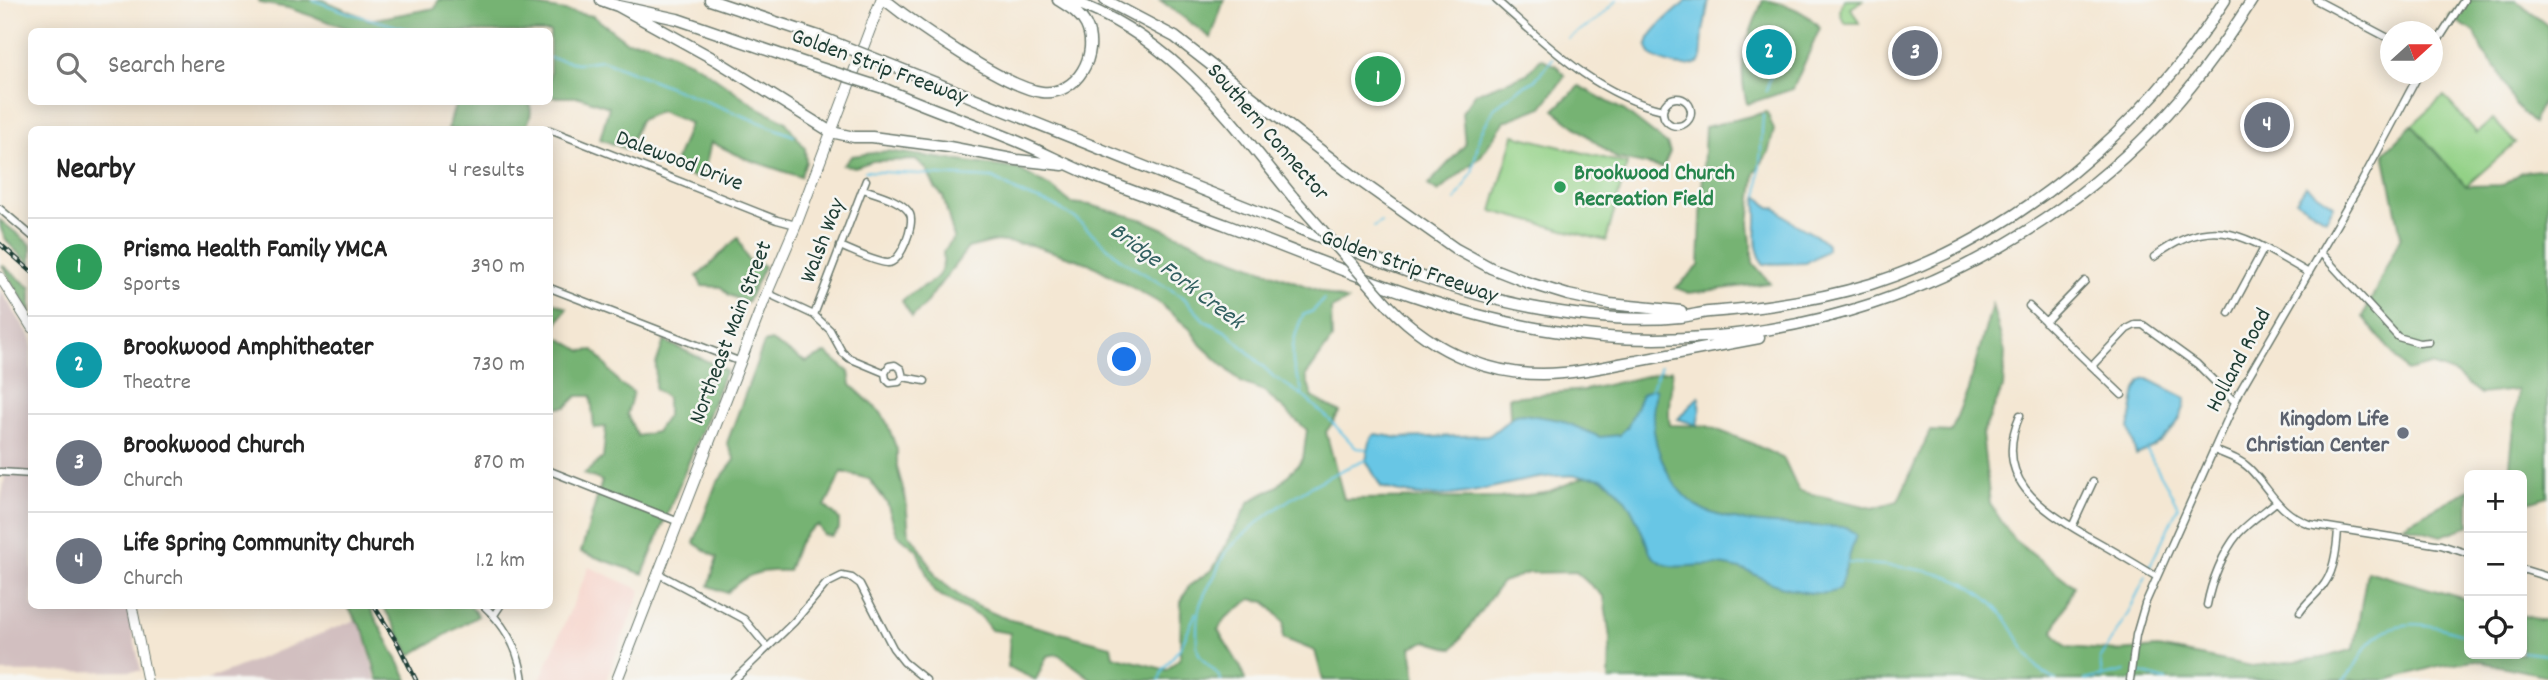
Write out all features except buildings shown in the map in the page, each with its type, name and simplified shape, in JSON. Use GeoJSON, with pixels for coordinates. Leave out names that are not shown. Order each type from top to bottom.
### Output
{"type":"FeatureCollection","features":[{"type":"Feature","properties":{"kind":"highway","name":"Golden Strip Freeway"},"geometry":{"type":"LineString","coordinates":[[601,0],[677,19],[883,88],[1073,166],[1428,301],[1503,322],[1544,330],[1631,338],[1707,337],[1766,330],[1851,311],[1918,288],[1982,258],[2021,236],[2076,198],[2130,152],[2175,106],[2217,54],[2252,0]]}},
{"type":"Feature","properties":{"kind":"highway","name":"Golden Strip Freeway"},"geometry":{"type":"LineString","coordinates":[[710,0],[818,36],[1347,248],[1460,289],[1531,307],[1644,318],[1681,317],[1697,313],[1768,307],[1832,295],[1912,268],[2007,219],[2086,161],[2159,90],[2225,0]]}},
{"type":"Feature","properties":{"kind":"highway"},"geometry":{"type":"LineString","coordinates":[[883,0],[996,73],[1019,85],[1048,92],[1060,90],[1073,82],[1081,74],[1090,53],[1084,21],[1074,10],[1058,0]]}},
{"type":"Feature","properties":{"kind":"highway","name":"Southern Connector"},"geometry":{"type":"LineString","coordinates":[[1069,0],[1132,30],[1177,63],[1210,96],[1293,197],[1389,306],[1416,332],[1450,353],[1496,369],[1538,374],[1589,369],[1770,336],[1814,326],[1851,311]]}},
{"type":"Feature","properties":{"kind":"highway","name":"Southern Connector"},"geometry":{"type":"LineString","coordinates":[[1105,0],[1175,37],[1407,216],[1468,256],[1529,283],[1568,295],[1610,304],[1697,313]]}},
{"type":"Feature","properties":{"kind":"highway"},"geometry":{"type":"LineString","coordinates":[[1118,0],[1175,37]]}},
{"type":"Feature","properties":{"kind":"highway"},"geometry":{"type":"LineString","coordinates":[[618,6],[714,59],[831,132],[854,137],[949,146],[1017,160],[1073,166]]}},
{"type":"Feature","properties":{"kind":"main road","name":"Northeast Main Street"},"geometry":{"type":"LineString","coordinates":[[617,680],[766,293],[796,225],[883,0]]}},
{"type":"Feature","properties":{"kind":"street"},"geometry":{"type":"LineString","coordinates":[[1496,0],[1566,61],[1595,82],[1647,107],[1663,110]]}},
{"type":"Feature","properties":{"kind":"street"},"geometry":{"type":"LineString","coordinates":[[2316,0],[2380,34]]}},
{"type":"Feature","properties":{"kind":"street"},"geometry":{"type":"LineString","coordinates":[[2443,33],[2464,0]]}},
{"type":"Feature","properties":{"kind":"street","name":"Holland Road"},"geometry":{"type":"LineString","coordinates":[[2130,680],[2141,617],[2235,402],[2413,84]]}},
{"type":"Feature","properties":{"kind":"street"},"geometry":{"type":"LineString","coordinates":[[1681,99],[1689,104],[1691,114],[1687,123],[1677,127],[1666,122],[1663,110],[1667,102],[1681,99]]}},
{"type":"Feature","properties":{"kind":"street","name":"Dalewood Drive"},"geometry":{"type":"LineString","coordinates":[[553,132],[777,220],[796,225]]}},
{"type":"Feature","properties":{"kind":"street","name":"Walsh Way"},"geometry":{"type":"LineString","coordinates":[[814,315],[866,180]]}},
{"type":"Feature","properties":{"kind":"street"},"geometry":{"type":"LineString","coordinates":[[841,246],[887,263],[896,261],[900,256],[912,221],[910,212],[901,205],[863,188]]}},
{"type":"Feature","properties":{"kind":"street"},"geometry":{"type":"LineString","coordinates":[[0,209],[28,233]]}},
{"type":"Feature","properties":{"kind":"street"},"geometry":{"type":"LineString","coordinates":[[2154,257],[2182,239],[2208,232],[2235,235],[2309,273]]}},
{"type":"Feature","properties":{"kind":"street"},"geometry":{"type":"LineString","coordinates":[[2229,313],[2264,248]]}},
{"type":"Feature","properties":{"kind":"street"},"geometry":{"type":"LineString","coordinates":[[2320,252],[2398,337],[2418,343],[2429,342]]}},
{"type":"Feature","properties":{"kind":"street"},"geometry":{"type":"LineString","coordinates":[[0,277],[28,322]]}},
{"type":"Feature","properties":{"kind":"street"},"geometry":{"type":"LineString","coordinates":[[2045,322],[2085,281]]}},
{"type":"Feature","properties":{"kind":"street"},"geometry":{"type":"LineString","coordinates":[[553,289],[741,362]]}},
{"type":"Feature","properties":{"kind":"street"},"geometry":{"type":"LineString","coordinates":[[766,293],[814,315],[830,330],[842,352],[849,358],[885,373]]}},
{"type":"Feature","properties":{"kind":"street"},"geometry":{"type":"LineString","coordinates":[[2029,306],[2122,395]]}},
{"type":"Feature","properties":{"kind":"street"},"geometry":{"type":"LineString","coordinates":[[2092,366],[2127,329],[2143,325],[2197,363],[2235,402]]}},
{"type":"Feature","properties":{"kind":"street"},"geometry":{"type":"LineString","coordinates":[[894,365],[901,369],[903,377],[897,383],[890,383],[885,373],[889,366],[894,365]]}},
{"type":"Feature","properties":{"kind":"street"},"geometry":{"type":"LineString","coordinates":[[903,377],[925,381]]}},
{"type":"Feature","properties":{"kind":"street"},"geometry":{"type":"LineString","coordinates":[[2020,415],[2012,447],[2014,464],[2018,479],[2037,504],[2157,577]]}},
{"type":"Feature","properties":{"kind":"street"},"geometry":{"type":"LineString","coordinates":[[2214,450],[2248,467],[2276,502],[2296,519],[2338,529],[2441,545],[2464,552]]}},
{"type":"Feature","properties":{"kind":"street"},"geometry":{"type":"LineString","coordinates":[[0,472],[28,474]]}},
{"type":"Feature","properties":{"kind":"street"},"geometry":{"type":"LineString","coordinates":[[553,473],[679,522]]}},
{"type":"Feature","properties":{"kind":"street"},"geometry":{"type":"LineString","coordinates":[[2072,527],[2093,482]]}},
{"type":"Feature","properties":{"kind":"street"},"geometry":{"type":"LineString","coordinates":[[2207,605],[2209,593],[2233,540],[2276,502]]}},
{"type":"Feature","properties":{"kind":"street"},"geometry":{"type":"LineString","coordinates":[[2300,612],[2326,582],[2332,569],[2338,529]]}},
{"type":"Feature","properties":{"kind":"street"},"geometry":{"type":"LineString","coordinates":[[2527,571],[2548,577]]}},
{"type":"Feature","properties":{"kind":"street"},"geometry":{"type":"LineString","coordinates":[[659,574],[744,620],[767,647]]}},
{"type":"Feature","properties":{"kind":"street"},"geometry":{"type":"LineString","coordinates":[[734,680],[794,622],[826,584],[836,578],[848,576],[857,580],[863,588],[900,657],[926,680]]}},
{"type":"Feature","properties":{"kind":"street"},"geometry":{"type":"LineString","coordinates":[[133,609],[147,680]]}},
{"type":"Feature","properties":{"kind":"street"},"geometry":{"type":"LineString","coordinates":[[487,609],[504,628],[517,652],[523,680]]}},
{"type":"Feature","properties":{"kind":"street"},"geometry":{"type":"LineString","coordinates":[[494,615],[498,609]]}},
{"type":"Feature","properties":{"kind":"shaded area"},"geometry":{"type":"Polygon","coordinates":[[[0,289],[28,333],[28,609],[128,609],[141,671],[0,672],[0,506],[5,477],[0,476],[0,289]]]}},
{"type":"Feature","properties":{"kind":"shaded area"},"geometry":{"type":"Polygon","coordinates":[[[589,567],[641,590],[606,680],[540,680],[589,567]]]}},
{"type":"Feature","properties":{"kind":"shaded area"},"geometry":{"type":"Polygon","coordinates":[[[360,618],[376,680],[206,680],[360,618]]]}},
{"type":"Feature","properties":{"kind":"green space"},"geometry":{"type":"Polygon","coordinates":[[[259,0],[323,0],[370,20],[435,8],[438,0],[503,0],[593,16],[626,41],[646,42],[697,65],[759,108],[785,121],[805,148],[806,162],[800,177],[744,158],[711,142],[702,180],[672,170],[690,123],[660,111],[640,120],[628,150],[600,139],[609,107],[580,97],[553,97],[553,28],[347,28],[288,8],[260,3],[259,0]]]}},
{"type":"Feature","properties":{"kind":"green space"},"geometry":{"type":"Polygon","coordinates":[[[1160,0],[1224,0],[1211,38],[1160,0]]]}},
{"type":"Feature","properties":{"kind":"green space"},"geometry":{"type":"Polygon","coordinates":[[[1763,0],[1795,9],[1820,28],[1793,89],[1747,104],[1743,62],[1748,39],[1763,0]]]}},
{"type":"Feature","properties":{"kind":"green space"},"geometry":{"type":"Polygon","coordinates":[[[1845,0],[1863,0],[1851,8],[1859,23],[1845,23],[1843,20],[1840,8],[1845,0]]]}},
{"type":"Feature","properties":{"kind":"green space"},"geometry":{"type":"Polygon","coordinates":[[[2466,0],[2515,0],[2548,26],[2548,96],[2546,95],[2533,123],[2515,105],[2498,70],[2482,51],[2475,32],[2449,17],[2466,0]]]}},
{"type":"Feature","properties":{"kind":"green space"},"geometry":{"type":"Polygon","coordinates":[[[1541,58],[1557,66],[1565,76],[1542,107],[1505,121],[1480,157],[1438,192],[1428,185],[1465,145],[1462,112],[1476,93],[1527,74],[1541,58]]]}},
{"type":"Feature","properties":{"kind":"green space"},"geometry":{"type":"Polygon","coordinates":[[[1579,86],[1625,111],[1667,144],[1670,152],[1663,168],[1616,158],[1554,110],[1579,86]]]}},
{"type":"Feature","properties":{"kind":"green space"},"geometry":{"type":"Polygon","coordinates":[[[2444,96],[2477,133],[2493,119],[2515,143],[2466,186],[2412,125],[2444,96]]]}},
{"type":"Feature","properties":{"kind":"green space"},"geometry":{"type":"Polygon","coordinates":[[[455,105],[530,105],[531,108],[526,126],[449,126],[455,105]]]}},
{"type":"Feature","properties":{"kind":"green space"},"geometry":{"type":"Polygon","coordinates":[[[1767,112],[1774,130],[1768,153],[1755,173],[1749,223],[1753,263],[1770,283],[1689,293],[1676,288],[1699,266],[1705,127],[1767,112]]]}},
{"type":"Feature","properties":{"kind":"green space"},"geometry":{"type":"Polygon","coordinates":[[[2412,125],[2466,186],[2503,185],[2522,172],[2548,169],[2548,496],[2527,502],[2527,470],[2509,470],[2518,390],[2480,394],[2455,374],[2431,365],[2407,371],[2363,317],[2401,236],[2384,153],[2412,125]]]}},
{"type":"Feature","properties":{"kind":"green space","name":"Brookwood Church Recreation Field"},"geometry":{"type":"Polygon","coordinates":[[[1514,135],[1627,164],[1606,241],[1492,211],[1514,135]]]}},
{"type":"Feature","properties":{"kind":"green space"},"geometry":{"type":"Polygon","coordinates":[[[887,151],[1018,169],[1054,189],[1071,203],[1090,205],[1144,220],[1223,255],[1347,301],[1331,309],[1332,339],[1306,376],[1312,397],[1340,412],[1326,432],[1344,499],[1500,498],[1545,493],[1592,474],[1511,432],[1509,397],[1585,390],[1672,370],[1670,425],[1707,426],[1784,459],[1799,491],[1873,508],[1898,501],[1930,431],[1951,432],[1968,390],[1992,305],[2005,352],[2003,388],[1982,434],[1990,504],[2014,540],[2074,586],[2053,632],[2067,647],[2117,651],[2158,648],[2252,666],[2322,658],[2354,649],[2367,571],[2464,599],[2464,659],[2527,659],[2527,616],[2548,620],[2548,676],[2472,660],[2387,680],[1609,680],[1610,638],[1604,597],[1576,572],[1528,573],[1502,582],[1453,649],[1426,641],[1411,647],[1416,680],[1323,680],[1315,651],[1283,638],[1284,622],[1266,602],[1251,599],[1227,617],[1218,630],[1241,668],[1245,680],[1093,680],[1058,654],[1047,656],[1036,680],[1008,667],[1010,633],[991,630],[982,618],[934,592],[917,550],[897,534],[887,503],[869,479],[842,472],[825,506],[839,519],[839,529],[832,536],[824,535],[818,525],[802,539],[788,571],[754,574],[727,593],[709,586],[717,558],[694,543],[716,484],[735,460],[727,443],[764,343],[771,341],[806,362],[826,353],[849,372],[851,385],[881,413],[897,450],[897,467],[906,500],[909,534],[937,578],[967,602],[1007,619],[1111,646],[1113,656],[1167,670],[1180,658],[1181,602],[1189,586],[1213,569],[1250,501],[1278,486],[1303,459],[1307,430],[1264,391],[1242,383],[1201,345],[1190,329],[1158,302],[1088,263],[1031,245],[996,241],[968,248],[912,317],[902,301],[937,277],[943,263],[943,252],[954,238],[943,196],[936,189],[927,170],[917,160],[873,161],[855,167],[843,165],[852,156],[887,151]]]}},
{"type":"Feature","properties":{"kind":"green space"},"geometry":{"type":"Polygon","coordinates":[[[0,220],[28,243],[28,261],[6,240],[0,220]]]}},
{"type":"Feature","properties":{"kind":"green space"},"geometry":{"type":"Polygon","coordinates":[[[738,238],[748,260],[764,266],[747,303],[729,295],[721,287],[702,286],[697,276],[738,238]]]}},
{"type":"Feature","properties":{"kind":"green space"},"geometry":{"type":"Polygon","coordinates":[[[2,265],[28,286],[28,309],[2,265]]]}},
{"type":"Feature","properties":{"kind":"green space"},"geometry":{"type":"Polygon","coordinates":[[[553,302],[567,308],[553,330],[553,302]]]}},
{"type":"Feature","properties":{"kind":"green space"},"geometry":{"type":"Polygon","coordinates":[[[553,334],[582,351],[594,350],[620,384],[633,392],[627,414],[637,436],[656,432],[667,416],[667,398],[655,389],[656,364],[664,341],[726,370],[643,574],[581,552],[602,481],[584,474],[603,458],[606,427],[594,428],[591,396],[577,396],[566,407],[553,408],[553,334]]]}},
{"type":"Feature","properties":{"kind":"green space"},"geometry":{"type":"Polygon","coordinates":[[[2464,493],[2464,528],[2441,536],[2403,525],[2464,493]]]}},
{"type":"Feature","properties":{"kind":"green space"},"geometry":{"type":"Polygon","coordinates":[[[349,609],[371,609],[408,680],[378,680],[365,633],[349,609]]]}},
{"type":"Feature","properties":{"kind":"green space"},"geometry":{"type":"Polygon","coordinates":[[[385,609],[472,609],[478,616],[411,655],[385,609]]]}},
{"type":"Feature","properties":{"kind":"water"},"geometry":{"type":"Polygon","coordinates":[[[1688,0],[1709,0],[1701,61],[1689,66],[1663,62],[1648,51],[1650,36],[1688,0]]]}},
{"type":"Feature","properties":{"kind":"water"},"geometry":{"type":"Polygon","coordinates":[[[2306,186],[2334,205],[2326,219],[2296,201],[2306,186]]]}},
{"type":"Feature","properties":{"kind":"water"},"geometry":{"type":"Polygon","coordinates":[[[1758,196],[1769,207],[1776,208],[1792,222],[1822,239],[1827,244],[1827,250],[1806,263],[1763,264],[1757,243],[1758,196]]]}},
{"type":"Feature","properties":{"kind":"water"},"geometry":{"type":"Polygon","coordinates":[[[2146,378],[2186,398],[2180,417],[2169,433],[2154,446],[2136,455],[2129,428],[2136,390],[2141,380],[2146,378]]]}},
{"type":"Feature","properties":{"kind":"water"},"geometry":{"type":"Polygon","coordinates":[[[1656,389],[1654,430],[1661,458],[1675,484],[1694,504],[1706,511],[1739,520],[1846,527],[1856,535],[1839,589],[1833,592],[1809,593],[1777,585],[1747,571],[1731,567],[1679,567],[1664,564],[1650,552],[1624,497],[1601,478],[1552,476],[1466,493],[1423,495],[1381,487],[1366,460],[1371,437],[1376,434],[1400,438],[1490,435],[1515,415],[1523,414],[1560,420],[1600,437],[1619,435],[1628,426],[1642,394],[1656,389]]]}},
{"type":"Feature","properties":{"kind":"water"},"geometry":{"type":"Polygon","coordinates":[[[1699,396],[1697,425],[1678,419],[1699,396]]]}},
{"type":"Feature","properties":{"kind":"waterway"},"geometry":{"type":"LineString","coordinates":[[313,0],[403,28]]}},
{"type":"Feature","properties":{"kind":"waterway"},"geometry":{"type":"LineString","coordinates":[[1568,38],[1598,19],[1617,0]]}},
{"type":"Feature","properties":{"kind":"waterway"},"geometry":{"type":"LineString","coordinates":[[1455,201],[1472,173],[1480,134],[1495,107],[1534,81],[1553,58]]}},
{"type":"Feature","properties":{"kind":"waterway"},"geometry":{"type":"LineString","coordinates":[[553,59],[577,63],[602,60],[794,136]]}},
{"type":"Feature","properties":{"kind":"waterway"},"geometry":{"type":"LineString","coordinates":[[1766,91],[1774,65]]}},
{"type":"Feature","properties":{"kind":"waterway"},"geometry":{"type":"LineString","coordinates":[[1758,196],[1763,115]]}},
{"type":"Feature","properties":{"kind":"waterway","name":"Bridge Fork Creek"},"geometry":{"type":"LineString","coordinates":[[865,171],[992,178],[1024,195],[1053,205],[1075,218],[1123,261],[1183,297],[1205,321],[1227,332],[1274,377],[1302,395],[1356,448],[1367,449]]}},
{"type":"Feature","properties":{"kind":"waterway"},"geometry":{"type":"LineString","coordinates":[[1374,227],[1381,222]]}},
{"type":"Feature","properties":{"kind":"waterway"},"geometry":{"type":"LineString","coordinates":[[1302,394],[1293,365],[1295,335],[1303,315],[1313,311],[1324,299]]}},
{"type":"Feature","properties":{"kind":"waterway"},"geometry":{"type":"LineString","coordinates":[[1651,389],[1661,366]]}},
{"type":"Feature","properties":{"kind":"waterway"},"geometry":{"type":"LineString","coordinates":[[2147,451],[2178,507],[2150,566]]}},
{"type":"Feature","properties":{"kind":"waterway"},"geometry":{"type":"LineString","coordinates":[[1221,680],[1200,655],[1197,630],[1202,601],[1225,553],[1257,523],[1292,498],[1329,476],[1366,460]]}},
{"type":"Feature","properties":{"kind":"waterway","name":"Bridge Fork Creek"},"geometry":{"type":"LineString","coordinates":[[1848,563],[1892,566],[1934,573],[1973,588],[1990,601],[2005,618],[2033,662],[2047,676],[2056,680]]}},
{"type":"Feature","properties":{"kind":"waterway"},"geometry":{"type":"LineString","coordinates":[[2102,678],[2100,659],[2127,615],[2146,576]]}},
{"type":"Feature","properties":{"kind":"waterway"},"geometry":{"type":"LineString","coordinates":[[1159,680],[1163,669],[1180,648],[1196,613]]}},
{"type":"Feature","properties":{"kind":"waterway","name":"Bridge Fork Creek"},"geometry":{"type":"LineString","coordinates":[[2344,680],[2366,648],[2388,629],[2401,625],[2428,625],[2464,635]]}},
{"type":"Feature","properties":{"kind":"waterway","name":"Bridge Fork Creek"},"geometry":{"type":"LineString","coordinates":[[2527,653],[2548,655]]}},
{"type":"Feature","properties":{"kind":"waterway","name":"Bridge Fork Creek"},"geometry":{"type":"LineString","coordinates":[[2085,680],[2125,671]]}},
{"type":"Feature","properties":{"kind":"waterway","name":"Bridge Fork Creek"},"geometry":{"type":"LineString","coordinates":[[2137,672],[2166,680]]}},
{"type":"Feature","properties":{"kind":"railway"},"geometry":{"type":"LineString","coordinates":[[0,244],[28,268]]}},
{"type":"Feature","properties":{"kind":"railway"},"geometry":{"type":"LineString","coordinates":[[376,609],[416,680]]}},
{"type":"Feature","properties":{"kind":"place","name":"Brookwood Amphitheater"},"geometry":{"type":"Point","coordinates":[1769,52]}},
{"type":"Feature","properties":{"kind":"place","name":"Brookwood Church"},"geometry":{"type":"Point","coordinates":[1915,53]}},
{"type":"Feature","properties":{"kind":"place","name":"Prisma Health Family YMCA"},"geometry":{"type":"Point","coordinates":[1378,79]}},
{"type":"Feature","properties":{"kind":"place","name":"Life Spring Community Church"},"geometry":{"type":"Point","coordinates":[2267,125]}},
{"type":"Feature","properties":{"kind":"place","name":"Brookwood Church Recreation Field"},"geometry":{"type":"Point","coordinates":[1560,187]}},
{"type":"Feature","properties":{"kind":"place","name":"Kingdom Life Christian Center"},"geometry":{"type":"Point","coordinates":[2403,433]}}]}
